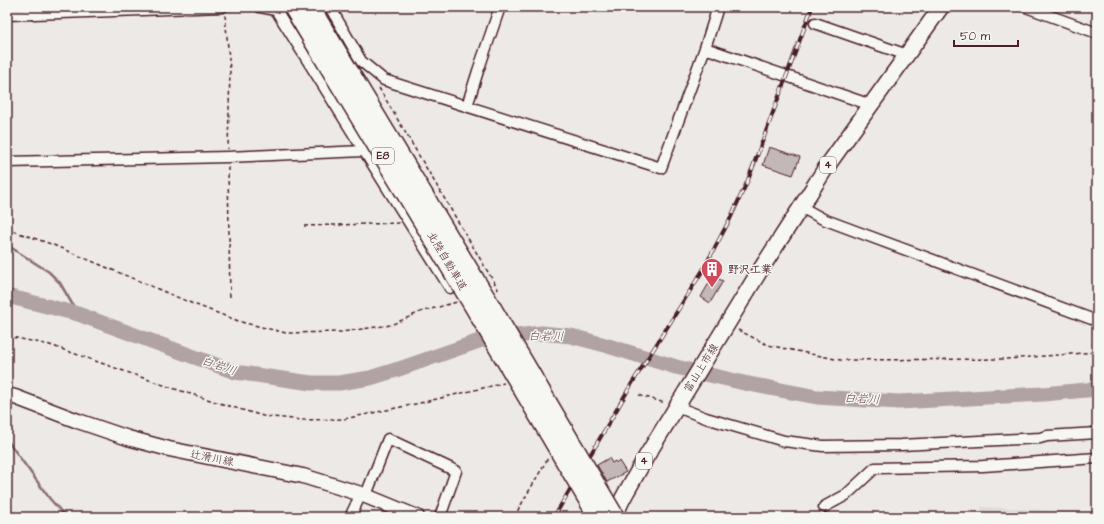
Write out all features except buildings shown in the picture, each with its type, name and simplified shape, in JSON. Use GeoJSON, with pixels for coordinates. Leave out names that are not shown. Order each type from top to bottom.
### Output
{"type":"FeatureCollection","features":[{"type":"Feature","properties":{"kind":"highway","name":"北陸自動車道"},"geometry":{"type":"LineString","coordinates":[[310,7],[486,298],[615,517]]}},
{"type":"Feature","properties":{"kind":"highway","name":"北陸自動車道"},"geometry":{"type":"LineString","coordinates":[[285,9],[477,311],[598,517]]}},
{"type":"Feature","properties":{"kind":"main road","name":"4"},"geometry":{"type":"LineString","coordinates":[[726,327],[759,272],[825,169],[938,8]]}},
{"type":"Feature","properties":{"kind":"main road","name":"富山上市線"},"geometry":{"type":"LineString","coordinates":[[677,407],[726,327]]}},
{"type":"Feature","properties":{"kind":"main road","name":"辻滑川線"},"geometry":{"type":"LineString","coordinates":[[7,395],[78,422],[128,438],[162,447],[303,476],[364,494],[417,517]]}},
{"type":"Feature","properties":{"kind":"main road","name":"4"},"geometry":{"type":"LineString","coordinates":[[615,517],[626,491],[677,407]]}},
{"type":"Feature","properties":{"kind":"street"},"geometry":{"type":"LineString","coordinates":[[7,14],[222,7]]}},
{"type":"Feature","properties":{"kind":"street"},"geometry":{"type":"LineString","coordinates":[[260,7],[285,9],[289,7]]}},
{"type":"Feature","properties":{"kind":"street"},"geometry":{"type":"LineString","coordinates":[[330,7],[361,61],[384,80],[661,168],[718,7]]}},
{"type":"Feature","properties":{"kind":"street"},"geometry":{"type":"LineString","coordinates":[[467,106],[500,7]]}},
{"type":"Feature","properties":{"kind":"street"},"geometry":{"type":"LineString","coordinates":[[1026,7],[1097,33]]}},
{"type":"Feature","properties":{"kind":"street"},"geometry":{"type":"LineString","coordinates":[[285,9],[364,151],[450,288]]}},
{"type":"Feature","properties":{"kind":"street"},"geometry":{"type":"LineString","coordinates":[[815,23],[907,54]]}},
{"type":"Feature","properties":{"kind":"street"},"geometry":{"type":"LineString","coordinates":[[704,48],[871,105]]}},
{"type":"Feature","properties":{"kind":"street"},"geometry":{"type":"LineString","coordinates":[[7,162],[228,157],[364,151]]}},
{"type":"Feature","properties":{"kind":"street"},"geometry":{"type":"LineString","coordinates":[[800,207],[823,219],[1097,321]]}},
{"type":"Feature","properties":{"kind":"street"},"geometry":{"type":"LineString","coordinates":[[677,407],[706,418],[784,441],[823,446],[901,445],[1040,438],[1047,436],[1097,433]]}},
{"type":"Feature","properties":{"kind":"street"},"geometry":{"type":"LineString","coordinates":[[350,517],[364,494],[388,439],[456,471],[440,517]]}},
{"type":"Feature","properties":{"kind":"street"},"geometry":{"type":"LineString","coordinates":[[824,507],[846,495],[875,468],[983,466],[1097,458]]}},
{"type":"Feature","properties":{"kind":"path"},"geometry":{"type":"LineString","coordinates":[[377,84],[498,289],[491,291]]}},
{"type":"Feature","properties":{"kind":"path"},"geometry":{"type":"LineString","coordinates":[[304,226],[409,223]]}},
{"type":"Feature","properties":{"kind":"path"},"geometry":{"type":"LineString","coordinates":[[7,230],[52,244],[191,303],[234,319],[286,333],[341,332],[391,325],[420,312],[463,300]]}},
{"type":"Feature","properties":{"kind":"path"},"geometry":{"type":"LineString","coordinates":[[726,327],[768,345],[840,360],[1006,359],[1097,352]]}},
{"type":"Feature","properties":{"kind":"path"},"geometry":{"type":"LineString","coordinates":[[7,336],[50,345],[172,388],[264,416],[303,420],[344,419],[504,383]]}},
{"type":"Feature","properties":{"kind":"path"},"geometry":{"type":"LineString","coordinates":[[639,395],[677,407]]}},
{"type":"Feature","properties":{"kind":"path"},"geometry":{"type":"LineString","coordinates":[[514,517],[549,455]]}},
{"type":"Feature","properties":{"kind":"shaded area"},"geometry":{"type":"Polygon","coordinates":[[[981,507],[1080,512],[1079,517],[981,517],[981,507]]]}},
{"type":"Feature","properties":{"kind":"waterway"},"geometry":{"type":"LineString","coordinates":[[7,245],[49,272],[60,283],[78,314]]}},
{"type":"Feature","properties":{"kind":"waterway","name":"白岩川"},"geometry":{"type":"LineString","coordinates":[[7,296],[78,314],[235,372],[311,383],[339,383],[370,378],[482,340],[542,333],[571,336],[676,367],[744,383],[817,397],[899,402],[1043,394],[1097,389]]}},
{"type":"Feature","properties":{"kind":"waterway"},"geometry":{"type":"LineString","coordinates":[[7,440],[50,499],[66,517]]}},
{"type":"Feature","properties":{"kind":"railway"},"geometry":{"type":"LineString","coordinates":[[554,517],[631,385],[703,270],[730,219],[748,180],[812,7]]}},
{"type":"Feature","properties":{"kind":"place","name":"野沢工業"},"geometry":{"type":"Point","coordinates":[712,288]}}]}
